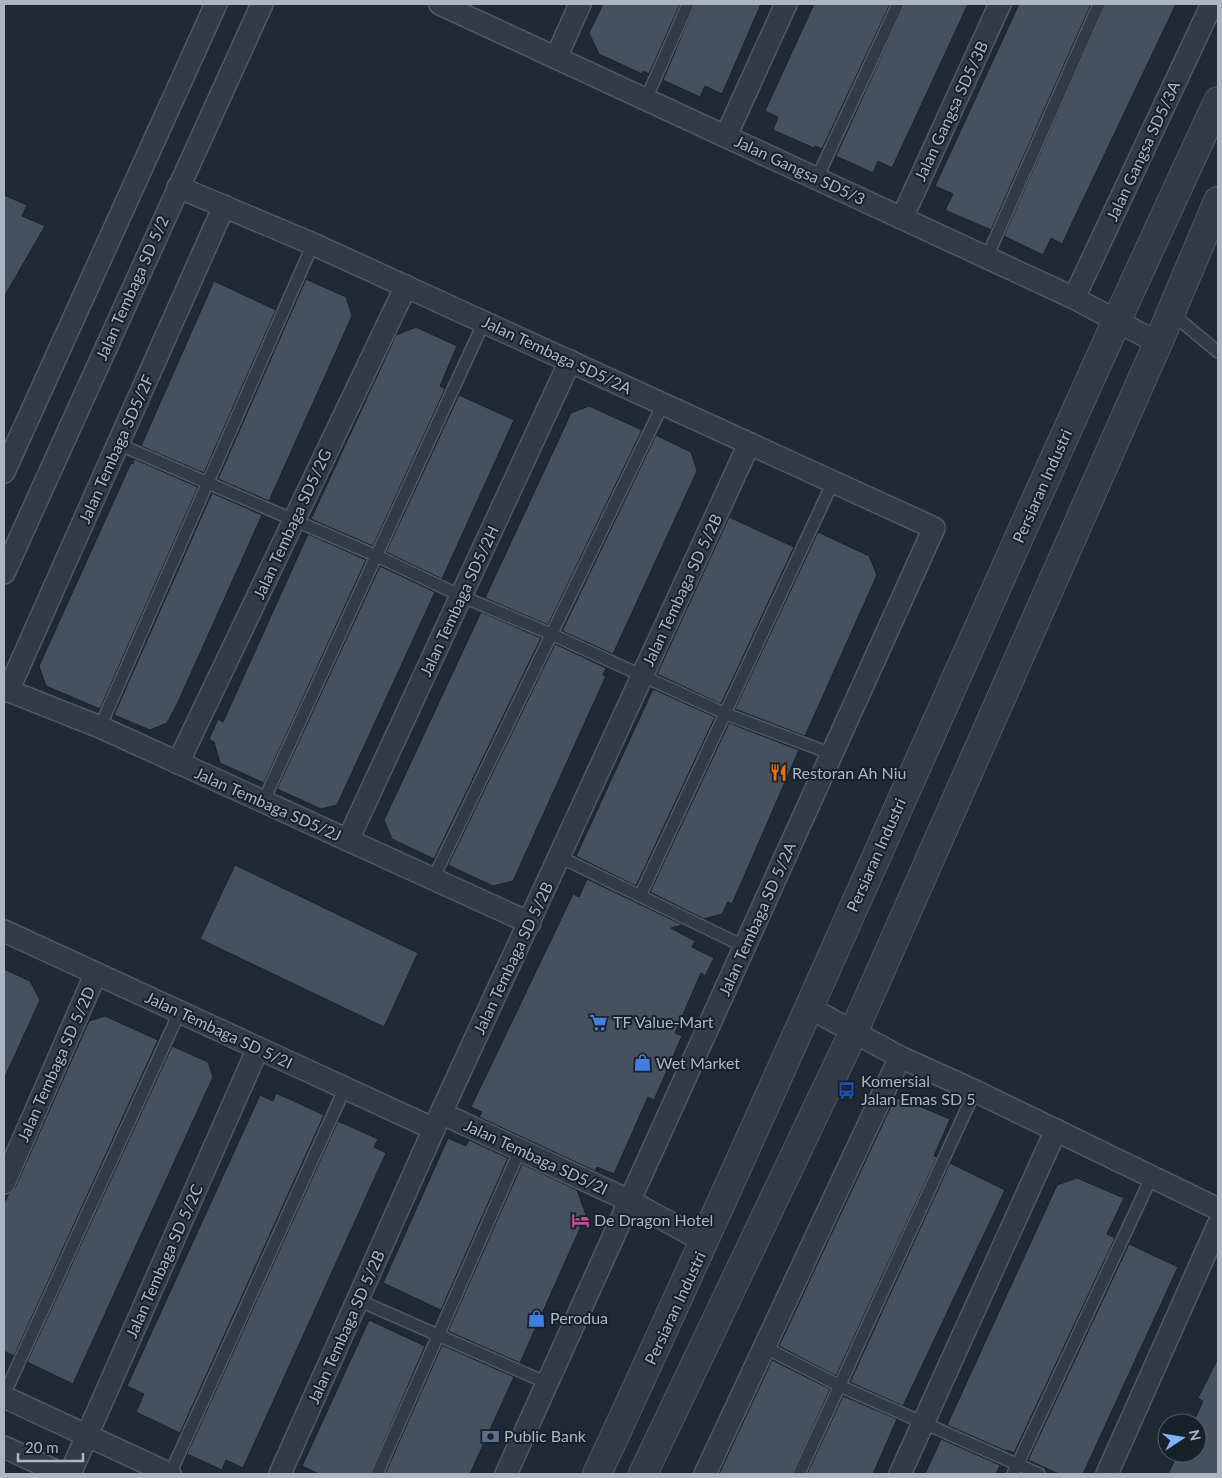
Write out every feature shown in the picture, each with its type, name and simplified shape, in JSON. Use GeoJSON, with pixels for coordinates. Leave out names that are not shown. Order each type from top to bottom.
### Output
{"type":"FeatureCollection","features":[{"type":"Feature","properties":{"kind":"street"},"geometry":{"type":"LineString","coordinates":[[4,472],[216,4]]}},
{"type":"Feature","properties":{"kind":"street","name":"Jalan Tembaga SD 5/2"},"geometry":{"type":"LineString","coordinates":[[4,573],[262,4]]}},
{"type":"Feature","properties":{"kind":"street","name":"Jalan Gangsa SD5/3"},"geometry":{"type":"LineString","coordinates":[[443,4],[1074,298],[1158,343]]}},
{"type":"Feature","properties":{"kind":"street"},"geometry":{"type":"LineString","coordinates":[[556,58],[580,4]]}},
{"type":"Feature","properties":{"kind":"street"},"geometry":{"type":"LineString","coordinates":[[726,136],[786,4]]}},
{"type":"Feature","properties":{"kind":"street","name":"Jalan Gangsa SD5/3B"},"geometry":{"type":"LineString","coordinates":[[902,218],[1000,4]]}},
{"type":"Feature","properties":{"kind":"street","name":"Jalan Gangsa SD5/3A"},"geometry":{"type":"LineString","coordinates":[[1074,298],[1211,4]]}},
{"type":"Feature","properties":{"kind":"street","name":"Persiaran Industri"},"geometry":{"type":"LineString","coordinates":[[597,1474],[705,1242],[808,1007],[1116,320],[1218,101]]}},
{"type":"Feature","properties":{"kind":"street","name":"Jalan Tembaga SD5/2A"},"geometry":{"type":"LineString","coordinates":[[178,187],[314,244],[934,528]]}},
{"type":"Feature","properties":{"kind":"street"},"geometry":{"type":"LineString","coordinates":[[643,1474],[854,1031],[1158,343],[1218,201]]}},
{"type":"Feature","properties":{"kind":"street","name":"Jalan Tembaga SD5/2F"},"geometry":{"type":"LineString","coordinates":[[6,690],[224,206]]}},
{"type":"Feature","properties":{"kind":"street","name":"Jalan Tembaga SD5/2G"},"geometry":{"type":"LineString","coordinates":[[178,763],[406,286]]}},
{"type":"Feature","properties":{"kind":"street","name":"Jalan Tembaga SD5/2H"},"geometry":{"type":"LineString","coordinates":[[348,840],[570,361]]}},
{"type":"Feature","properties":{"kind":"street","name":"Jalan Tembaga SD 5/2B"},"geometry":{"type":"LineString","coordinates":[[280,1474],[438,1121],[749,444]]}},
{"type":"Feature","properties":{"kind":"street","name":"Jalan Tembaga SD 5/2A"},"geometry":{"type":"LineString","coordinates":[[506,1474],[934,528]]}},
{"type":"Feature","properties":{"kind":"street","name":"Jalan Tembaga SD5/2J"},"geometry":{"type":"LineString","coordinates":[[6,690],[100,727],[530,923]]}},
{"type":"Feature","properties":{"kind":"street","name":"Jalan Tembaga SD 5/2I"},"geometry":{"type":"LineString","coordinates":[[4,930],[345,1088],[438,1121]]}},
{"type":"Feature","properties":{"kind":"street","name":"Jalan Tembaga SD 5/2D"},"geometry":{"type":"LineString","coordinates":[[4,1183],[96,973]]}},
{"type":"Feature","properties":{"kind":"street"},"geometry":{"type":"LineString","coordinates":[[808,1007],[900,1057],[975,1091],[1218,1209]]}},
{"type":"Feature","properties":{"kind":"street","name":"Jalan Tembaga SD 5/2C"},"geometry":{"type":"LineString","coordinates":[[70,1474],[258,1048]]}},
{"type":"Feature","properties":{"kind":"street"},"geometry":{"type":"LineString","coordinates":[[705,1474],[900,1057]]}},
{"type":"Feature","properties":{"kind":"street","name":"Jalan Tembaga SD5/2I"},"geometry":{"type":"LineString","coordinates":[[438,1121],[520,1150],[630,1201],[705,1242]]}},
{"type":"Feature","properties":{"kind":"street"},"geometry":{"type":"LineString","coordinates":[[900,1474],[1056,1130]]}},
{"type":"Feature","properties":{"kind":"street"},"geometry":{"type":"LineString","coordinates":[[1107,1474],[1218,1225]]}},
{"type":"Feature","properties":{"kind":"street"},"geometry":{"type":"LineString","coordinates":[[4,1396],[170,1474]]}},
{"type":"Feature","properties":{"kind":"street"},"geometry":{"type":"LineString","coordinates":[[4,1447],[62,1474]]}},
{"type":"Feature","properties":{"kind":"lane"},"geometry":{"type":"LineString","coordinates":[[646,99],[688,4]]}},
{"type":"Feature","properties":{"kind":"lane"},"geometry":{"type":"LineString","coordinates":[[816,178],[898,4]]}},
{"type":"Feature","properties":{"kind":"lane"},"geometry":{"type":"LineString","coordinates":[[987,257],[1099,4]]}},
{"type":"Feature","properties":{"kind":"lane"},"geometry":{"type":"LineString","coordinates":[[100,727],[314,244]]}},
{"type":"Feature","properties":{"kind":"lane"},"geometry":{"type":"LineString","coordinates":[[1170,312],[1218,352]]}},
{"type":"Feature","properties":{"kind":"lane"},"geometry":{"type":"LineString","coordinates":[[263,802],[484,322]]}},
{"type":"Feature","properties":{"kind":"lane"},"geometry":{"type":"LineString","coordinates":[[433,879],[662,404]]}},
{"type":"Feature","properties":{"kind":"lane"},"geometry":{"type":"LineString","coordinates":[[118,444],[377,556],[461,596],[552,634],[726,714],[832,754]]}},
{"type":"Feature","properties":{"kind":"lane"},"geometry":{"type":"LineString","coordinates":[[640,896],[833,482]]}},
{"type":"Feature","properties":{"kind":"lane"},"geometry":{"type":"LineString","coordinates":[[560,857],[744,947]]}},
{"type":"Feature","properties":{"kind":"lane"},"geometry":{"type":"LineString","coordinates":[[4,1396],[180,1012]]}},
{"type":"Feature","properties":{"kind":"lane"},"geometry":{"type":"LineString","coordinates":[[170,1474],[345,1088]]}},
{"type":"Feature","properties":{"kind":"lane"},"geometry":{"type":"LineString","coordinates":[[799,1474],[975,1091]]}},
{"type":"Feature","properties":{"kind":"lane"},"geometry":{"type":"LineString","coordinates":[[377,1474],[520,1150]]}},
{"type":"Feature","properties":{"kind":"lane"},"geometry":{"type":"LineString","coordinates":[[1015,1470],[1152,1176]]}},
{"type":"Feature","properties":{"kind":"lane"},"geometry":{"type":"LineString","coordinates":[[358,1300],[548,1383]]}},
{"type":"Feature","properties":{"kind":"lane"},"geometry":{"type":"LineString","coordinates":[[764,1347],[840,1386],[923,1423],[1015,1470],[1039,1474]]}},
{"type":"Feature","properties":{"kind":"building"},"geometry":{"type":"Polygon","coordinates":[[[603,4],[680,4],[649,74],[643,71],[642,74],[599,54],[589,33],[603,4]]]}},
{"type":"Feature","properties":{"kind":"building"},"geometry":{"type":"Polygon","coordinates":[[[695,4],[761,4],[722,94],[705,86],[700,97],[663,80],[695,4]]]}},
{"type":"Feature","properties":{"kind":"building"},"geometry":{"type":"Polygon","coordinates":[[[814,4],[890,4],[822,149],[815,146],[814,148],[773,130],[778,117],[765,111],[814,4]]]}},
{"type":"Feature","properties":{"kind":"building"},"geometry":{"type":"Polygon","coordinates":[[[905,4],[968,4],[892,168],[878,161],[873,173],[836,156],[905,4]]]}},
{"type":"Feature","properties":{"kind":"building"},"geometry":{"type":"Polygon","coordinates":[[[1019,4],[1091,4],[991,230],[945,210],[953,194],[935,186],[1019,4]]]}},
{"type":"Feature","properties":{"kind":"building"},"geometry":{"type":"Polygon","coordinates":[[[1106,4],[1176,4],[1062,244],[1051,238],[1043,255],[1004,236],[1106,4]]]}},
{"type":"Feature","properties":{"kind":"building"},"geometry":{"type":"Polygon","coordinates":[[[4,195],[27,205],[22,216],[45,226],[4,297],[4,195]]]}},
{"type":"Feature","properties":{"kind":"building"},"geometry":{"type":"Polygon","coordinates":[[[306,279],[346,297],[352,316],[269,501],[218,479],[306,279]]]}},
{"type":"Feature","properties":{"kind":"building"},"geometry":{"type":"Polygon","coordinates":[[[214,281],[276,310],[204,473],[141,446],[214,281]]]}},
{"type":"Feature","properties":{"kind":"building"},"geometry":{"type":"Polygon","coordinates":[[[416,327],[457,346],[440,386],[445,389],[373,546],[311,519],[396,335],[416,327]]]}},
{"type":"Feature","properties":{"kind":"building"},"geometry":{"type":"Polygon","coordinates":[[[459,395],[514,420],[442,579],[386,552],[459,395]]]}},
{"type":"Feature","properties":{"kind":"building"},"geometry":{"type":"Polygon","coordinates":[[[589,406],[642,430],[548,625],[485,598],[571,413],[589,406]]]}},
{"type":"Feature","properties":{"kind":"building"},"geometry":{"type":"Polygon","coordinates":[[[656,435],[691,452],[697,471],[613,654],[562,631],[656,435]]]}},
{"type":"Feature","properties":{"kind":"building"},"geometry":{"type":"Polygon","coordinates":[[[134,459],[198,487],[100,709],[46,686],[39,666],[134,459]]]}},
{"type":"Feature","properties":{"kind":"building"},"geometry":{"type":"Polygon","coordinates":[[[212,493],[262,515],[179,700],[167,723],[150,730],[114,715],[212,493]]]}},
{"type":"Feature","properties":{"kind":"building"},"geometry":{"type":"Polygon","coordinates":[[[729,517],[794,547],[721,704],[657,674],[729,517]]]}},
{"type":"Feature","properties":{"kind":"building"},"geometry":{"type":"Polygon","coordinates":[[[818,532],[869,556],[877,575],[805,736],[735,709],[818,532]]]}},
{"type":"Feature","properties":{"kind":"building"},"geometry":{"type":"Polygon","coordinates":[[[308,534],[366,560],[264,783],[220,763],[214,742],[209,739],[218,719],[223,722],[308,534]]]}},
{"type":"Feature","properties":{"kind":"building"},"geometry":{"type":"Polygon","coordinates":[[[380,566],[435,592],[337,805],[321,809],[277,789],[380,566]]]}},
{"type":"Feature","properties":{"kind":"building"},"geometry":{"type":"Polygon","coordinates":[[[481,612],[541,638],[434,859],[392,839],[384,820],[481,612]]]}},
{"type":"Feature","properties":{"kind":"building"},"geometry":{"type":"Polygon","coordinates":[[[555,644],[606,668],[603,675],[606,676],[513,881],[493,886],[448,865],[555,644]]]}},
{"type":"Feature","properties":{"kind":"building"},"geometry":{"type":"Polygon","coordinates":[[[653,689],[715,717],[636,886],[576,856],[653,689]]]}},
{"type":"Feature","properties":{"kind":"building"},"geometry":{"type":"Polygon","coordinates":[[[729,723],[799,750],[732,904],[728,902],[722,914],[704,919],[650,892],[729,723]]]}},
{"type":"Feature","properties":{"kind":"building"},"geometry":{"type":"Polygon","coordinates":[[[235,865],[418,953],[384,1027],[200,939],[235,865]]]}},
{"type":"Feature","properties":{"kind":"building"},"geometry":{"type":"Polygon","coordinates":[[[587,879],[683,925],[671,928],[695,941],[692,947],[714,958],[705,976],[701,973],[675,1033],[682,1036],[654,1100],[648,1097],[614,1174],[597,1167],[595,1171],[479,1117],[482,1112],[471,1107],[573,894],[579,897],[587,879]]]}},
{"type":"Feature","properties":{"kind":"building"},"geometry":{"type":"Polygon","coordinates":[[[4,969],[30,981],[40,1000],[4,1079],[4,969]]]}},
{"type":"Feature","properties":{"kind":"building"},"geometry":{"type":"Polygon","coordinates":[[[105,1016],[158,1040],[14,1356],[4,1351],[4,1203],[8,1195],[15,1188],[89,1021],[105,1016]]]}},
{"type":"Feature","properties":{"kind":"building"},"geometry":{"type":"Polygon","coordinates":[[[172,1046],[208,1062],[213,1077],[73,1384],[27,1362],[172,1046]]]}},
{"type":"Feature","properties":{"kind":"building"},"geometry":{"type":"Polygon","coordinates":[[[276,1093],[324,1115],[180,1433],[136,1412],[144,1394],[127,1386],[260,1095],[273,1101],[276,1093]]]}},
{"type":"Feature","properties":{"kind":"building"},"geometry":{"type":"Polygon","coordinates":[[[899,1098],[950,1119],[934,1156],[937,1157],[836,1376],[779,1346],[893,1102],[899,1098]]]}},
{"type":"Feature","properties":{"kind":"building"},"geometry":{"type":"Polygon","coordinates":[[[338,1121],[378,1139],[374,1147],[386,1153],[243,1468],[226,1460],[222,1470],[187,1454],[338,1121]]]}},
{"type":"Feature","properties":{"kind":"building"},"geometry":{"type":"Polygon","coordinates":[[[448,1138],[466,1146],[469,1140],[508,1158],[441,1310],[383,1283],[448,1138]]]}},
{"type":"Feature","properties":{"kind":"building"},"geometry":{"type":"Polygon","coordinates":[[[950,1163],[1005,1190],[903,1406],[850,1382],[950,1163]]]}},
{"type":"Feature","properties":{"kind":"building"},"geometry":{"type":"Polygon","coordinates":[[[522,1164],[577,1190],[586,1215],[520,1363],[448,1331],[522,1164]]]}},
{"type":"Feature","properties":{"kind":"building"},"geometry":{"type":"Polygon","coordinates":[[[1077,1178],[1124,1198],[1107,1234],[1115,1238],[1014,1453],[947,1425],[1057,1185],[1077,1178]]]}},
{"type":"Feature","properties":{"kind":"building"},"geometry":{"type":"Polygon","coordinates":[[[1129,1244],[1178,1267],[1083,1474],[1059,1474],[1028,1460],[1129,1244]]]}},
{"type":"Feature","properties":{"kind":"building"},"geometry":{"type":"Polygon","coordinates":[[[369,1320],[425,1346],[370,1474],[319,1474],[302,1466],[369,1320]]]}},
{"type":"Feature","properties":{"kind":"building"},"geometry":{"type":"Polygon","coordinates":[[[442,1345],[514,1377],[470,1474],[385,1474],[442,1345]]]}},
{"type":"Feature","properties":{"kind":"building"},"geometry":{"type":"Polygon","coordinates":[[[1218,1358],[1218,1474],[1168,1474],[1173,1463],[1207,1463],[1207,1413],[1198,1413],[1203,1401],[1198,1398],[1218,1358]]]}},
{"type":"Feature","properties":{"kind":"building"},"geometry":{"type":"Polygon","coordinates":[[[772,1360],[830,1389],[792,1474],[719,1474],[772,1360]]]}},
{"type":"Feature","properties":{"kind":"building"},"geometry":{"type":"Polygon","coordinates":[[[843,1396],[897,1419],[873,1474],[807,1474],[843,1396]]]}},
{"type":"Feature","properties":{"kind":"building"},"geometry":{"type":"Polygon","coordinates":[[[941,1439],[1000,1465],[996,1474],[925,1474],[941,1439]]]}},
{"type":"Feature","properties":{"kind":"place","name":"Restoran Ah Niu"},"geometry":{"type":"Point","coordinates":[778,773]}},
{"type":"Feature","properties":{"kind":"place","name":"TF Value-Mart"},"geometry":{"type":"Point","coordinates":[599,1022]}},
{"type":"Feature","properties":{"kind":"place","name":"Wet Market"},"geometry":{"type":"Point","coordinates":[642,1063]}},
{"type":"Feature","properties":{"kind":"place","name":"Komersial Jalan Emas SD 5"},"geometry":{"type":"Point","coordinates":[847,1090]}},
{"type":"Feature","properties":{"kind":"place","name":"De Dragon Hotel"},"geometry":{"type":"Point","coordinates":[580,1220]}},
{"type":"Feature","properties":{"kind":"place","name":"Perodua"},"geometry":{"type":"Point","coordinates":[536,1318]}},
{"type":"Feature","properties":{"kind":"place","name":"Public Bank"},"geometry":{"type":"Point","coordinates":[490,1436]}}]}
